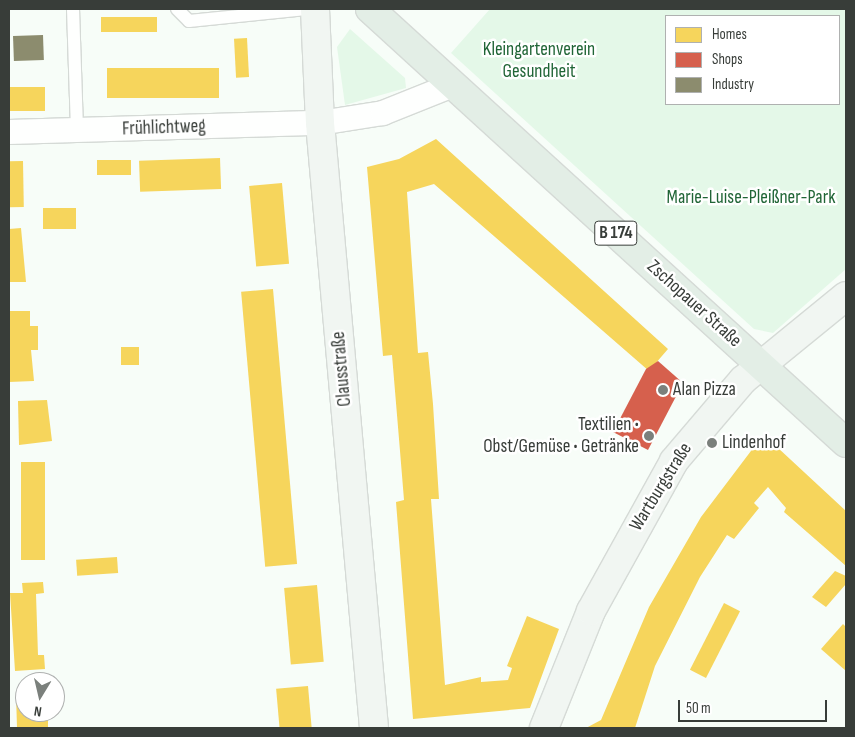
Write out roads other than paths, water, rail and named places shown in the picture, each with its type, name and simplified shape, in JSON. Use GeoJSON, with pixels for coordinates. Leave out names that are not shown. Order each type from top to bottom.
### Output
{"type":"FeatureCollection","features":[{"type":"Feature","properties":{"kind":"main road","name":"Clausstraße"},"geometry":{"type":"LineString","coordinates":[[314,9],[320,123],[374,728]]}},
{"type":"Feature","properties":{"kind":"main road","name":"Zschopauer Straße"},"geometry":{"type":"LineString","coordinates":[[370,9],[846,443]]}},
{"type":"Feature","properties":{"kind":"main road","name":"Wartburgstraße"},"geometry":{"type":"LineString","coordinates":[[544,728],[591,611],[651,496],[704,421],[762,366],[846,296]]}},
{"type":"Feature","properties":{"kind":"street"},"geometry":{"type":"LineString","coordinates":[[320,123],[383,113],[453,85]]}},
{"type":"Feature","properties":{"kind":"street","name":"Frühlichtweg"},"geometry":{"type":"LineString","coordinates":[[9,132],[320,123]]}},
{"type":"Feature","properties":{"kind":"lane"},"geometry":{"type":"LineString","coordinates":[[73,9],[78,130]]}},
{"type":"Feature","properties":{"kind":"lane"},"geometry":{"type":"LineString","coordinates":[[177,9],[189,22],[308,9]]}},
{"type":"Feature","properties":{"kind":"place","name":"Alan Pizza"},"geometry":{"type":"Point","coordinates":[663,390]}},
{"type":"Feature","properties":{"kind":"place","name":"Textilien • Obst/Gemüse • Getränke"},"geometry":{"type":"Point","coordinates":[649,436]}},
{"type":"Feature","properties":{"kind":"place","name":"Lindenhof"},"geometry":{"type":"Point","coordinates":[712,443]}},
{"type":"Feature","properties":{"kind":"park label","name":"Kleingartenverein Gesundheit"},"geometry":{"type":"Point","coordinates":[539,61]}},
{"type":"Feature","properties":{"kind":"park label","name":"Marie-Luise-Pleißner-Park"},"geometry":{"type":"Point","coordinates":[751,198]}}]}
